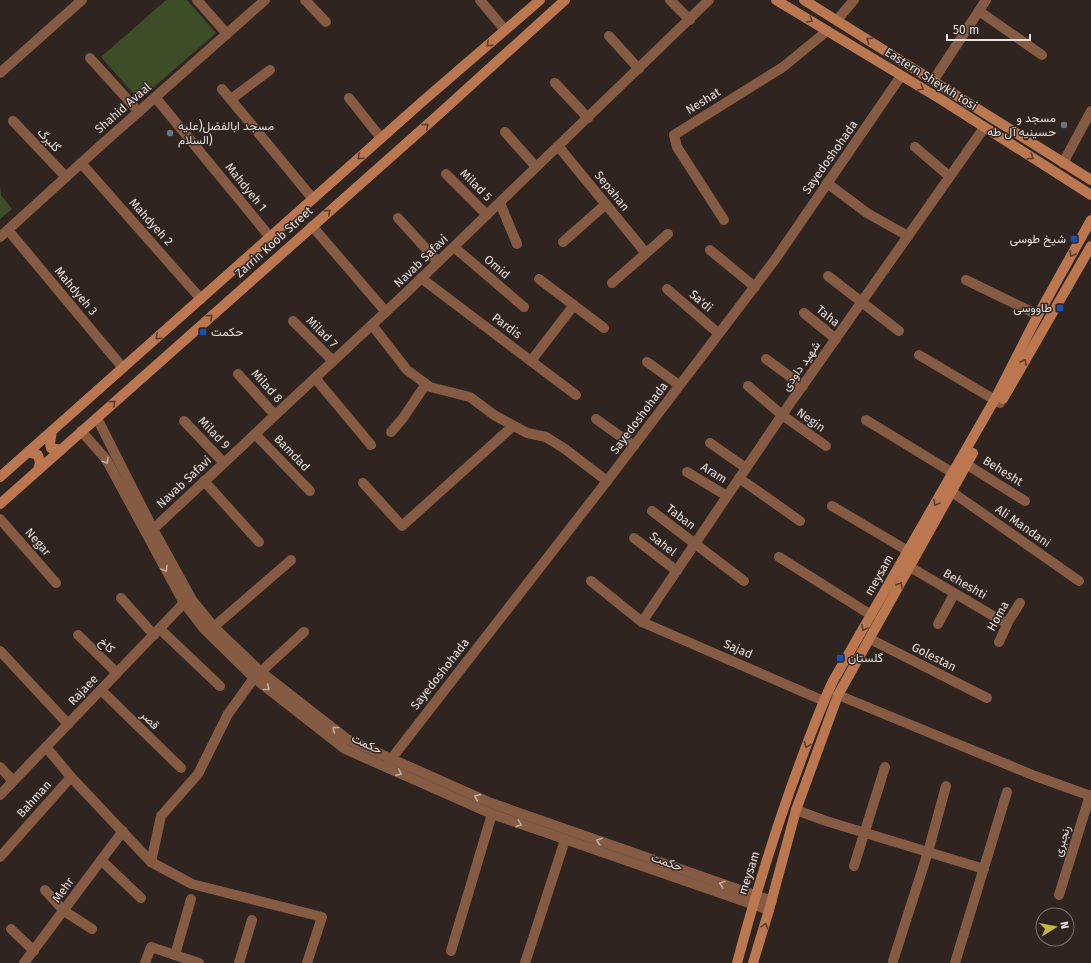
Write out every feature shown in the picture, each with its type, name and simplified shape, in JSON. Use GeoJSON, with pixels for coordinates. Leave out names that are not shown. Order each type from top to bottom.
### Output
{"type":"FeatureCollection","features":[{"type":"Feature","properties":{"kind":"main road","name":"Zarrin Koob Street"},"geometry":{"type":"LineString","coordinates":[[0,477],[381,138],[540,0]]}},
{"type":"Feature","properties":{"kind":"main road","name":"Zarrin Koob Street"},"geometry":{"type":"LineString","coordinates":[[0,504],[566,0]]}},
{"type":"Feature","properties":{"kind":"main road","name":"Eastern Sheykh tosi"},"geometry":{"type":"LineString","coordinates":[[776,0],[1091,194]]}},
{"type":"Feature","properties":{"kind":"main road","name":"Eastern Sheykh tosi"},"geometry":{"type":"LineString","coordinates":[[804,0],[1091,180]]}},
{"type":"Feature","properties":{"kind":"main road","name":"meysam"},"geometry":{"type":"LineString","coordinates":[[753,963],[771,905],[796,810],[838,695],[952,492],[998,401],[1038,315],[1091,220]]}},
{"type":"Feature","properties":{"kind":"main road","name":"meysam"},"geometry":{"type":"LineString","coordinates":[[737,963],[754,900],[790,788],[833,682],[953,473],[1091,246]]}},
{"type":"Feature","properties":{"kind":"main road"},"geometry":{"type":"LineString","coordinates":[[52,431],[50,443],[52,448],[61,450]]}},
{"type":"Feature","properties":{"kind":"main road"},"geometry":{"type":"LineString","coordinates":[[28,452],[38,455],[40,464],[38,470]]}},
{"type":"Feature","properties":{"kind":"street"},"geometry":{"type":"LineString","coordinates":[[0,73],[82,0]]}},
{"type":"Feature","properties":{"kind":"street"},"geometry":{"type":"LineString","coordinates":[[197,0],[227,34]]}},
{"type":"Feature","properties":{"kind":"street","name":"Shahid Avaal"},"geometry":{"type":"LineString","coordinates":[[0,237],[155,97],[266,0]]}},
{"type":"Feature","properties":{"kind":"street"},"geometry":{"type":"LineString","coordinates":[[305,0],[326,22]]}},
{"type":"Feature","properties":{"kind":"street"},"geometry":{"type":"LineString","coordinates":[[480,0],[505,30]]}},
{"type":"Feature","properties":{"kind":"street"},"geometry":{"type":"LineString","coordinates":[[670,0],[690,20]]}},
{"type":"Feature","properties":{"kind":"street","name":"Navab Safavi"},"geometry":{"type":"LineString","coordinates":[[150,532],[422,278],[709,0]]}},
{"type":"Feature","properties":{"kind":"street"},"geometry":{"type":"LineString","coordinates":[[837,20],[854,0]]}},
{"type":"Feature","properties":{"kind":"street"},"geometry":{"type":"LineString","coordinates":[[933,81],[986,0]]}},
{"type":"Feature","properties":{"kind":"street"},"geometry":{"type":"LineString","coordinates":[[979,11],[1042,55]]}},
{"type":"Feature","properties":{"kind":"street","name":"Neshat"},"geometry":{"type":"LineString","coordinates":[[724,220],[677,147],[674,135],[783,67],[827,31]]}},
{"type":"Feature","properties":{"kind":"street"},"geometry":{"type":"LineString","coordinates":[[609,36],[639,69]]}},
{"type":"Feature","properties":{"kind":"street"},"geometry":{"type":"LineString","coordinates":[[90,58],[139,112]]}},
{"type":"Feature","properties":{"kind":"street"},"geometry":{"type":"LineString","coordinates":[[231,99],[270,70]]}},
{"type":"Feature","properties":{"kind":"street","name":"Sayedoshohada"},"geometry":{"type":"LineString","coordinates":[[388,762],[607,481],[718,333],[755,287],[901,76]]}},
{"type":"Feature","properties":{"kind":"street"},"geometry":{"type":"LineString","coordinates":[[555,83],[588,118]]}},
{"type":"Feature","properties":{"kind":"street"},"geometry":{"type":"LineString","coordinates":[[222,89],[313,199]]}},
{"type":"Feature","properties":{"kind":"street","name":"Mahdyeh 1"},"geometry":{"type":"LineString","coordinates":[[155,97],[270,237]]}},
{"type":"Feature","properties":{"kind":"street"},"geometry":{"type":"LineString","coordinates":[[349,98],[381,138]]}},
{"type":"Feature","properties":{"kind":"street"},"geometry":{"type":"LineString","coordinates":[[1063,163],[1091,111]]}},
{"type":"Feature","properties":{"kind":"street","name":"گلبرگ"},"geometry":{"type":"LineString","coordinates":[[13,121],[66,177]]}},
{"type":"Feature","properties":{"kind":"street","name":"شهید داودی"},"geometry":{"type":"LineString","coordinates":[[642,622],[782,415],[984,128]]}},
{"type":"Feature","properties":{"kind":"street"},"geometry":{"type":"LineString","coordinates":[[505,132],[536,168]]}},
{"type":"Feature","properties":{"kind":"street","name":"Sepahan"},"geometry":{"type":"LineString","coordinates":[[558,146],[645,252]]}},
{"type":"Feature","properties":{"kind":"street"},"geometry":{"type":"LineString","coordinates":[[914,148],[950,176]]}},
{"type":"Feature","properties":{"kind":"street","name":"Mahdyeh 2"},"geometry":{"type":"LineString","coordinates":[[81,163],[201,299]]}},
{"type":"Feature","properties":{"kind":"street","name":"Milad 5"},"geometry":{"type":"LineString","coordinates":[[446,174],[487,215]]}},
{"type":"Feature","properties":{"kind":"street"},"geometry":{"type":"LineString","coordinates":[[828,183],[867,213],[908,236]]}},
{"type":"Feature","properties":{"kind":"street"},"geometry":{"type":"LineString","coordinates":[[500,203],[517,244]]}},
{"type":"Feature","properties":{"kind":"street"},"geometry":{"type":"LineString","coordinates":[[563,242],[606,204]]}},
{"type":"Feature","properties":{"kind":"street"},"geometry":{"type":"LineString","coordinates":[[398,218],[438,262]]}},
{"type":"Feature","properties":{"kind":"street"},"geometry":{"type":"LineString","coordinates":[[312,226],[386,312]]}},
{"type":"Feature","properties":{"kind":"street","name":"Mahdyeh 3"},"geometry":{"type":"LineString","coordinates":[[8,230],[123,368]]}},
{"type":"Feature","properties":{"kind":"street"},"geometry":{"type":"LineString","coordinates":[[612,283],[645,252],[668,234]]}},
{"type":"Feature","properties":{"kind":"street","name":"Omid"},"geometry":{"type":"LineString","coordinates":[[454,247],[524,307]]}},
{"type":"Feature","properties":{"kind":"street"},"geometry":{"type":"LineString","coordinates":[[710,250],[755,287]]}},
{"type":"Feature","properties":{"kind":"street"},"geometry":{"type":"LineString","coordinates":[[828,276],[899,331]]}},
{"type":"Feature","properties":{"kind":"street","name":"Pardis"},"geometry":{"type":"LineString","coordinates":[[422,278],[576,395]]}},
{"type":"Feature","properties":{"kind":"street"},"geometry":{"type":"LineString","coordinates":[[540,279],[604,328]]}},
{"type":"Feature","properties":{"kind":"street"},"geometry":{"type":"LineString","coordinates":[[966,280],[1038,315]]}},
{"type":"Feature","properties":{"kind":"street","name":"Sa'di"},"geometry":{"type":"LineString","coordinates":[[667,289],[718,333]]}},
{"type":"Feature","properties":{"kind":"street"},"geometry":{"type":"LineString","coordinates":[[531,361],[574,305]]}},
{"type":"Feature","properties":{"kind":"street","name":"Taha"},"geometry":{"type":"LineString","coordinates":[[804,313],[836,339]]}},
{"type":"Feature","properties":{"kind":"street","name":"Milad 7"},"geometry":{"type":"LineString","coordinates":[[293,321],[333,361]]}},
{"type":"Feature","properties":{"kind":"street"},"geometry":{"type":"LineString","coordinates":[[372,325],[407,370],[430,387],[470,397],[494,415],[513,426],[527,433],[546,437],[565,449],[607,481]]}},
{"type":"Feature","properties":{"kind":"street"},"geometry":{"type":"LineString","coordinates":[[919,355],[998,401]]}},
{"type":"Feature","properties":{"kind":"street"},"geometry":{"type":"LineString","coordinates":[[766,359],[803,386]]}},
{"type":"Feature","properties":{"kind":"street"},"geometry":{"type":"LineString","coordinates":[[647,362],[679,385]]}},
{"type":"Feature","properties":{"kind":"street","name":"Milad 8"},"geometry":{"type":"LineString","coordinates":[[238,374],[275,415]]}},
{"type":"Feature","properties":{"kind":"street"},"geometry":{"type":"LineString","coordinates":[[315,378],[371,444]]}},
{"type":"Feature","properties":{"kind":"street"},"geometry":{"type":"LineString","coordinates":[[391,432],[403,418],[426,384]]}},
{"type":"Feature","properties":{"kind":"street","name":"Negin"},"geometry":{"type":"LineString","coordinates":[[748,386],[782,415],[826,446]]}},
{"type":"Feature","properties":{"kind":"street","name":"حکمت"},"geometry":{"type":"LineString","coordinates":[[97,418],[184,603],[257,675],[347,739],[388,762],[492,814],[565,840],[771,905]]}},
{"type":"Feature","properties":{"kind":"street"},"geometry":{"type":"LineString","coordinates":[[596,419],[634,446]]}},
{"type":"Feature","properties":{"kind":"street"},"geometry":{"type":"LineString","coordinates":[[866,420],[953,473]]}},
{"type":"Feature","properties":{"kind":"street","name":"Milad 9"},"geometry":{"type":"LineString","coordinates":[[184,421],[224,463]]}},
{"type":"Feature","properties":{"kind":"street"},"geometry":{"type":"LineString","coordinates":[[363,483],[402,526],[513,426]]}},
{"type":"Feature","properties":{"kind":"street","name":"حکمت"},"geometry":{"type":"LineString","coordinates":[[81,431],[106,459],[211,630]]}},
{"type":"Feature","properties":{"kind":"street","name":"Bamdad"},"geometry":{"type":"LineString","coordinates":[[255,434],[310,490]]}},
{"type":"Feature","properties":{"kind":"street"},"geometry":{"type":"LineString","coordinates":[[710,443],[746,468]]}},
{"type":"Feature","properties":{"kind":"street","name":"Behesht"},"geometry":{"type":"LineString","coordinates":[[966,464],[1025,501]]}},
{"type":"Feature","properties":{"kind":"street","name":"Aram"},"geometry":{"type":"LineString","coordinates":[[687,472],[728,496]]}},
{"type":"Feature","properties":{"kind":"street"},"geometry":{"type":"LineString","coordinates":[[740,478],[800,521]]}},
{"type":"Feature","properties":{"kind":"street"},"geometry":{"type":"LineString","coordinates":[[204,481],[258,542]]}},
{"type":"Feature","properties":{"kind":"street","name":"Ali Mandani"},"geometry":{"type":"LineString","coordinates":[[952,492],[1079,581]]}},
{"type":"Feature","properties":{"kind":"street"},"geometry":{"type":"LineString","coordinates":[[832,506],[908,551]]}},
{"type":"Feature","properties":{"kind":"street","name":"Taban"},"geometry":{"type":"LineString","coordinates":[[652,511],[744,581]]}},
{"type":"Feature","properties":{"kind":"street","name":"Negar"},"geometry":{"type":"LineString","coordinates":[[0,519],[56,583]]}},
{"type":"Feature","properties":{"kind":"street","name":"Sahel"},"geometry":{"type":"LineString","coordinates":[[634,538],[677,571]]}},
{"type":"Feature","properties":{"kind":"street"},"geometry":{"type":"LineString","coordinates":[[779,557],[871,615]]}},
{"type":"Feature","properties":{"kind":"street"},"geometry":{"type":"LineString","coordinates":[[211,630],[291,560]]}},
{"type":"Feature","properties":{"kind":"street","name":"Beheshti"},"geometry":{"type":"LineString","coordinates":[[910,567],[1007,624]]}},
{"type":"Feature","properties":{"kind":"street","name":"Sajad"},"geometry":{"type":"LineString","coordinates":[[591,581],[642,622],[824,701]]}},
{"type":"Feature","properties":{"kind":"street"},"geometry":{"type":"LineString","coordinates":[[938,624],[954,594]]}},
{"type":"Feature","properties":{"kind":"street"},"geometry":{"type":"LineString","coordinates":[[121,598],[157,632],[220,686]]}},
{"type":"Feature","properties":{"kind":"street","name":"Rajaee"},"geometry":{"type":"LineString","coordinates":[[0,795],[184,603]]}},
{"type":"Feature","properties":{"kind":"street","name":"Homa"},"geometry":{"type":"LineString","coordinates":[[998,642],[1007,624],[1020,604]]}},
{"type":"Feature","properties":{"kind":"street"},"geometry":{"type":"LineString","coordinates":[[151,862],[161,816],[198,774],[228,714],[257,675],[304,632]]}},
{"type":"Feature","properties":{"kind":"street","name":"کاخ"},"geometry":{"type":"LineString","coordinates":[[78,635],[117,673]]}},
{"type":"Feature","properties":{"kind":"street","name":"Golestan"},"geometry":{"type":"LineString","coordinates":[[870,639],[987,698]]}},
{"type":"Feature","properties":{"kind":"street"},"geometry":{"type":"LineString","coordinates":[[0,652],[68,724]]}},
{"type":"Feature","properties":{"kind":"street","name":"قصر"},"geometry":{"type":"LineString","coordinates":[[101,690],[181,768]]}},
{"type":"Feature","properties":{"kind":"street"},"geometry":{"type":"LineString","coordinates":[[838,695],[1035,776],[1090,796]]}},
{"type":"Feature","properties":{"kind":"street"},"geometry":{"type":"LineString","coordinates":[[46,746],[71,776],[151,862],[192,884],[322,917],[307,963]]}},
{"type":"Feature","properties":{"kind":"street","name":"حکمت"},"geometry":{"type":"LineString","coordinates":[[388,762],[491,803],[754,900]]}},
{"type":"Feature","properties":{"kind":"street"},"geometry":{"type":"LineString","coordinates":[[0,767],[13,781]]}},
{"type":"Feature","properties":{"kind":"street"},"geometry":{"type":"LineString","coordinates":[[854,866],[886,767]]}},
{"type":"Feature","properties":{"kind":"street","name":"Bahman"},"geometry":{"type":"LineString","coordinates":[[0,857],[71,776]]}},
{"type":"Feature","properties":{"kind":"street"},"geometry":{"type":"LineString","coordinates":[[893,961],[928,852],[946,786]]}},
{"type":"Feature","properties":{"kind":"street"},"geometry":{"type":"LineString","coordinates":[[955,963],[1007,792]]}},
{"type":"Feature","properties":{"kind":"street","name":"رنجبری"},"geometry":{"type":"LineString","coordinates":[[1058,895],[1090,796]]}},
{"type":"Feature","properties":{"kind":"street"},"geometry":{"type":"LineString","coordinates":[[796,810],[826,821],[984,869]]}},
{"type":"Feature","properties":{"kind":"street"},"geometry":{"type":"LineString","coordinates":[[451,951],[492,814]]}},
{"type":"Feature","properties":{"kind":"street","name":"Mehr"},"geometry":{"type":"LineString","coordinates":[[24,963],[123,831]]}},
{"type":"Feature","properties":{"kind":"street"},"geometry":{"type":"LineString","coordinates":[[525,963],[565,840]]}},
{"type":"Feature","properties":{"kind":"street"},"geometry":{"type":"LineString","coordinates":[[101,860],[141,898]]}},
{"type":"Feature","properties":{"kind":"street"},"geometry":{"type":"LineString","coordinates":[[45,890],[64,911],[92,929]]}},
{"type":"Feature","properties":{"kind":"street"},"geometry":{"type":"LineString","coordinates":[[175,955],[190,899]]}},
{"type":"Feature","properties":{"kind":"street"},"geometry":{"type":"LineString","coordinates":[[239,963],[252,920]]}},
{"type":"Feature","properties":{"kind":"street"},"geometry":{"type":"LineString","coordinates":[[11,929],[34,951]]}},
{"type":"Feature","properties":{"kind":"street"},"geometry":{"type":"LineString","coordinates":[[145,963],[151,947],[200,963]]}},
{"type":"Feature","properties":{"kind":"green space"},"geometry":{"type":"Polygon","coordinates":[[[166,0],[187,0],[216,33],[139,100],[101,57],[166,0]]]}},
{"type":"Feature","properties":{"kind":"green space"},"geometry":{"type":"Polygon","coordinates":[[[0,185],[1,195],[12,209],[0,219],[0,185]]]}},
{"type":"Feature","properties":{"kind":"place","name":"مسجد و حسینیه آل طه"},"geometry":{"type":"Point","coordinates":[1064,125]}},
{"type":"Feature","properties":{"kind":"place","name":"مسجد ابالفضل(علیه السلام)"},"geometry":{"type":"Point","coordinates":[170,133]}},
{"type":"Feature","properties":{"kind":"place","name":"شیخ طوسی"},"geometry":{"type":"Point","coordinates":[1074,239]}},
{"type":"Feature","properties":{"kind":"place","name":"طاووسی"},"geometry":{"type":"Point","coordinates":[1060,308]}},
{"type":"Feature","properties":{"kind":"place","name":"حکمت"},"geometry":{"type":"Point","coordinates":[203,332]}},
{"type":"Feature","properties":{"kind":"place","name":"گلستان"},"geometry":{"type":"Point","coordinates":[840,658]}}]}
